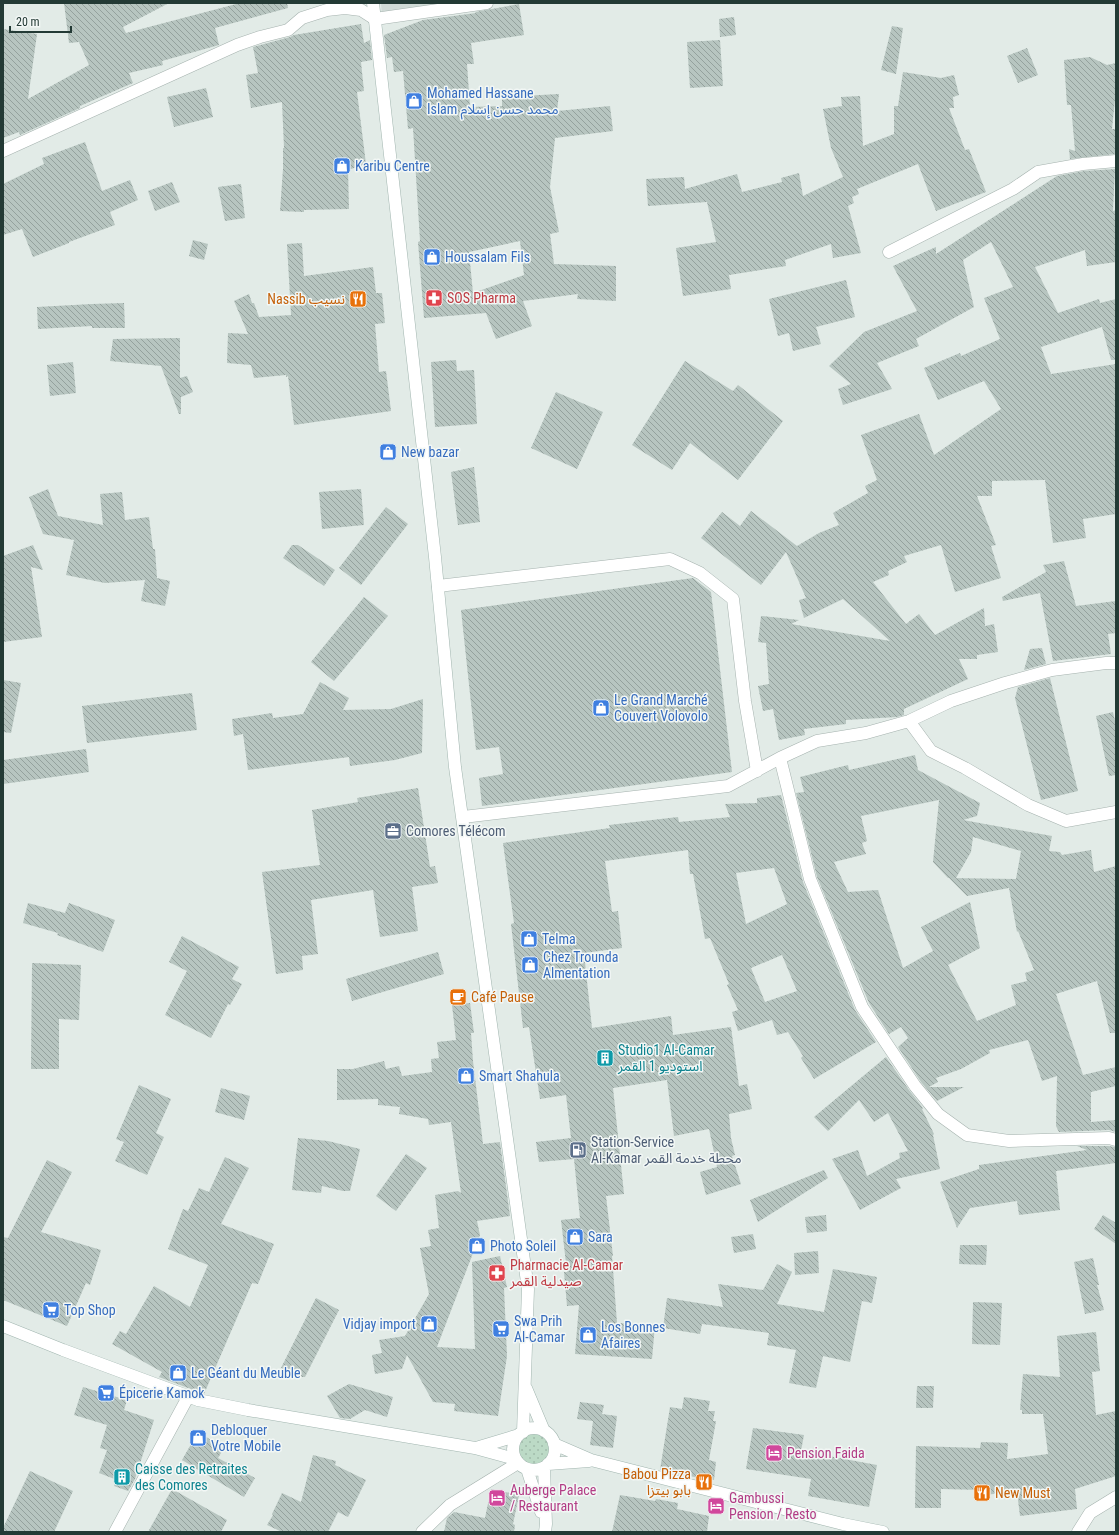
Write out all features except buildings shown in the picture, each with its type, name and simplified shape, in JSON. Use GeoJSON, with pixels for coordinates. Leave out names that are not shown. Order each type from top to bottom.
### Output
{"type":"FeatureCollection","features":[{"type":"Feature","properties":{"kind":"street"},"geometry":{"type":"LineString","coordinates":[[373,3],[438,586],[455,767],[528,1289],[525,1385],[521,1434],[513,1446],[546,1528]]}},
{"type":"Feature","properties":{"kind":"street"},"geometry":{"type":"LineString","coordinates":[[3,151],[237,45],[288,30],[302,18],[327,10],[345,8],[361,10],[375,19],[487,3]]}},
{"type":"Feature","properties":{"kind":"street"},"geometry":{"type":"LineString","coordinates":[[889,252],[1013,189],[1038,172],[1084,164],[1116,161]]}},
{"type":"Feature","properties":{"kind":"street"},"geometry":{"type":"LineString","coordinates":[[438,586],[670,559],[700,573],[733,599],[745,701],[757,771]]}},
{"type":"Feature","properties":{"kind":"street"},"geometry":{"type":"LineString","coordinates":[[463,817],[728,786],[780,758],[817,741],[866,733],[909,721],[951,701],[1052,670],[1116,663]]}},
{"type":"Feature","properties":{"kind":"street"},"geometry":{"type":"LineString","coordinates":[[909,721],[931,751],[965,768],[1028,805],[1066,821],[1116,812]]}},
{"type":"Feature","properties":{"kind":"street"},"geometry":{"type":"LineString","coordinates":[[780,758],[810,879],[862,1007],[915,1086],[938,1114],[967,1135],[1009,1141],[1109,1138],[1116,1140]]}},
{"type":"Feature","properties":{"kind":"street"},"geometry":{"type":"LineString","coordinates":[[3,1326],[70,1353],[198,1400],[248,1410],[475,1448],[538,1470],[546,1466],[591,1460]]}},
{"type":"Feature","properties":{"kind":"street"},"geometry":{"type":"LineString","coordinates":[[525,1385],[544,1431]]}},
{"type":"Feature","properties":{"kind":"street"},"geometry":{"type":"LineString","coordinates":[[115,1532],[188,1396]]}},
{"type":"Feature","properties":{"kind":"street"},"geometry":{"type":"LineString","coordinates":[[475,1448],[521,1434],[533,1428],[544,1431],[552,1438],[554,1444],[554,1455],[546,1466],[546,1528]]}},
{"type":"Feature","properties":{"kind":"street"},"geometry":{"type":"LineString","coordinates":[[554,1444],[591,1460],[843,1524],[883,1532]]}},
{"type":"Feature","properties":{"kind":"street"},"geometry":{"type":"LineString","coordinates":[[422,1532],[450,1505],[520,1464]]}},
{"type":"Feature","properties":{"kind":"street"},"geometry":{"type":"LineString","coordinates":[[1078,1532],[1090,1513],[1116,1497]]}},
{"type":"Feature","properties":{"kind":"shaded area"},"geometry":{"type":"Polygon","coordinates":[[[381,3],[455,3],[382,16],[381,3]]]}},
{"type":"Feature","properties":{"kind":"green space"},"geometry":{"type":"Polygon","coordinates":[[[531,1434],[537,1434],[547,1441],[550,1450],[549,1456],[543,1463],[537,1466],[531,1466],[521,1459],[518,1453],[518,1447],[525,1437],[531,1434]]]}},
{"type":"Feature","properties":{"kind":"place","name":"Mohamed Hassane Islam محمد حسن إسلام"},"geometry":{"type":"Point","coordinates":[414,101]}},
{"type":"Feature","properties":{"kind":"place","name":"Karibu Centre"},"geometry":{"type":"Point","coordinates":[342,166]}},
{"type":"Feature","properties":{"kind":"place","name":"Houssalam Fils"},"geometry":{"type":"Point","coordinates":[432,257]}},
{"type":"Feature","properties":{"kind":"place","name":"SOS Pharma"},"geometry":{"type":"Point","coordinates":[434,298]}},
{"type":"Feature","properties":{"kind":"place","name":"Nassib نسيب"},"geometry":{"type":"Point","coordinates":[358,299]}},
{"type":"Feature","properties":{"kind":"place","name":"New bazar"},"geometry":{"type":"Point","coordinates":[388,452]}},
{"type":"Feature","properties":{"kind":"place","name":"Le Grand Marché Couvert Volovolo"},"geometry":{"type":"Point","coordinates":[601,708]}},
{"type":"Feature","properties":{"kind":"place","name":"Comores Télécom"},"geometry":{"type":"Point","coordinates":[393,831]}},
{"type":"Feature","properties":{"kind":"place","name":"Telma"},"geometry":{"type":"Point","coordinates":[529,939]}},
{"type":"Feature","properties":{"kind":"place","name":"Chez Trounda Almentation"},"geometry":{"type":"Point","coordinates":[530,965]}},
{"type":"Feature","properties":{"kind":"place","name":"Café Pause"},"geometry":{"type":"Point","coordinates":[458,997]}},
{"type":"Feature","properties":{"kind":"place","name":"Studio1 Al-Camar استوديو 1 القمر"},"geometry":{"type":"Point","coordinates":[605,1058]}},
{"type":"Feature","properties":{"kind":"place","name":"Smart Shahula"},"geometry":{"type":"Point","coordinates":[466,1076]}},
{"type":"Feature","properties":{"kind":"place","name":"Station-Service Al-Kamar محطة خدمة القمر"},"geometry":{"type":"Point","coordinates":[578,1150]}},
{"type":"Feature","properties":{"kind":"place","name":"Sara"},"geometry":{"type":"Point","coordinates":[575,1237]}},
{"type":"Feature","properties":{"kind":"place","name":"Photo Soleil"},"geometry":{"type":"Point","coordinates":[477,1246]}},
{"type":"Feature","properties":{"kind":"place","name":"Pharmacie Al-Camar صيدلية القمر"},"geometry":{"type":"Point","coordinates":[497,1273]}},
{"type":"Feature","properties":{"kind":"place","name":"Top Shop"},"geometry":{"type":"Point","coordinates":[51,1310]}},
{"type":"Feature","properties":{"kind":"place","name":"Vidjay import"},"geometry":{"type":"Point","coordinates":[429,1324]}},
{"type":"Feature","properties":{"kind":"place","name":"Swa Prih Al-Camar"},"geometry":{"type":"Point","coordinates":[501,1329]}},
{"type":"Feature","properties":{"kind":"place","name":"Los Bonnes Afaires"},"geometry":{"type":"Point","coordinates":[588,1335]}},
{"type":"Feature","properties":{"kind":"place","name":"Le Géant du Meuble"},"geometry":{"type":"Point","coordinates":[178,1373]}},
{"type":"Feature","properties":{"kind":"place","name":"Épicerie Kamok"},"geometry":{"type":"Point","coordinates":[106,1393]}},
{"type":"Feature","properties":{"kind":"place","name":"Debloquer Votre Mobile"},"geometry":{"type":"Point","coordinates":[198,1438]}},
{"type":"Feature","properties":{"kind":"place","name":"Pension Faida"},"geometry":{"type":"Point","coordinates":[774,1453]}},
{"type":"Feature","properties":{"kind":"place","name":"Caisse des Retraites des Comores"},"geometry":{"type":"Point","coordinates":[122,1477]}},
{"type":"Feature","properties":{"kind":"place","name":"Babou Pizza بابو بيتزا"},"geometry":{"type":"Point","coordinates":[704,1482]}},
{"type":"Feature","properties":{"kind":"place","name":"New Must"},"geometry":{"type":"Point","coordinates":[982,1493]}},
{"type":"Feature","properties":{"kind":"place","name":"Auberge Palace / Restaurant"},"geometry":{"type":"Point","coordinates":[497,1498]}},
{"type":"Feature","properties":{"kind":"place","name":"Gambussi Pension / Resto"},"geometry":{"type":"Point","coordinates":[716,1506]}}]}
